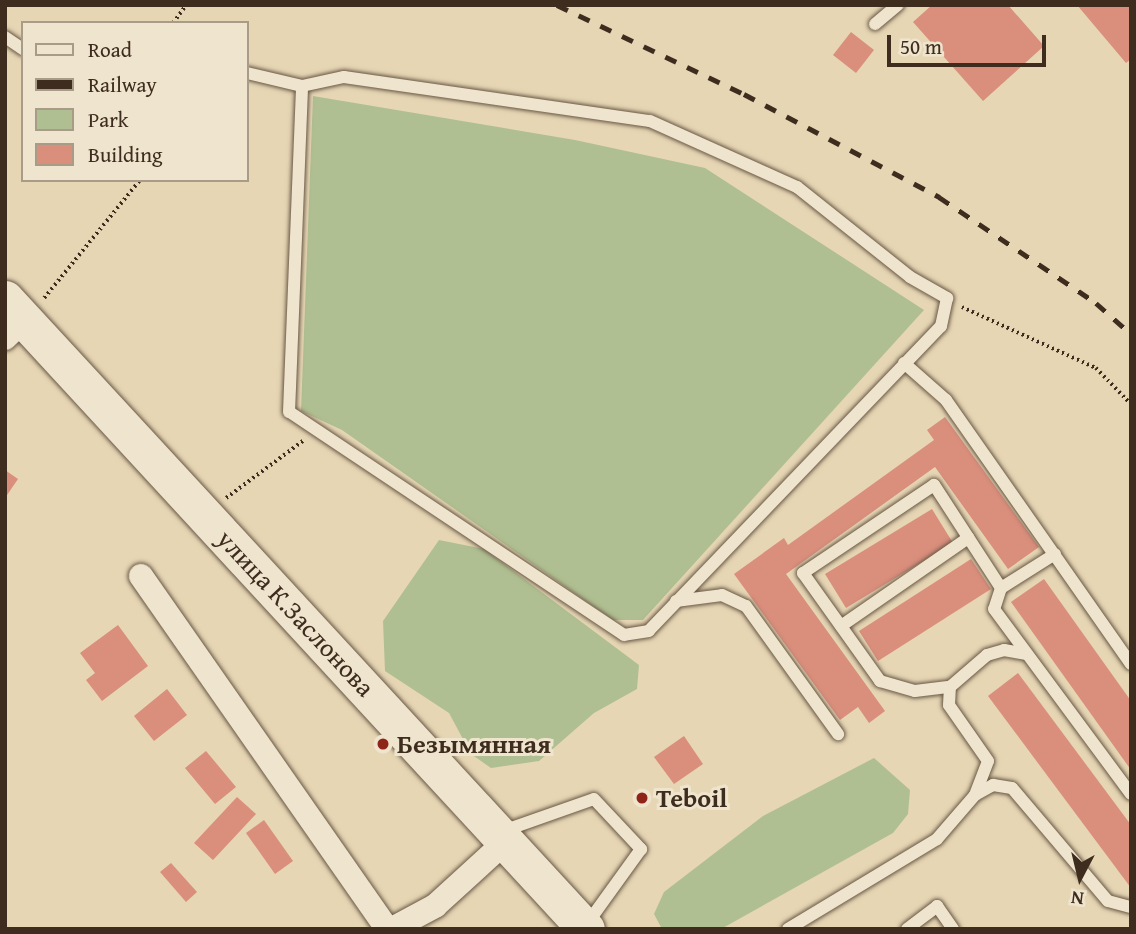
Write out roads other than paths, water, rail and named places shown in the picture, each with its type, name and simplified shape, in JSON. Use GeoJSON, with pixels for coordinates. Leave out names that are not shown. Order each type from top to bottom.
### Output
{"type":"FeatureCollection","features":[{"type":"Feature","properties":{"kind":"street","name":"улица К.Заслонова"},"geometry":{"type":"LineString","coordinates":[[12,319],[205,515],[586,928]]}},
{"type":"Feature","properties":{"kind":"street"},"geometry":{"type":"LineString","coordinates":[[141,576],[389,929],[435,906],[501,837]]}},
{"type":"Feature","properties":{"kind":"lane"},"geometry":{"type":"LineString","coordinates":[[875,24],[898,5]]}},
{"type":"Feature","properties":{"kind":"lane"},"geometry":{"type":"LineString","coordinates":[[5,37],[21,48]]}},
{"type":"Feature","properties":{"kind":"lane"},"geometry":{"type":"LineString","coordinates":[[248,73],[302,86],[344,78],[650,121],[797,187],[910,277],[947,298],[941,326],[649,631],[624,635],[607,627],[289,412],[302,86]]}},
{"type":"Feature","properties":{"kind":"lane"},"geometry":{"type":"LineString","coordinates":[[904,363],[946,400],[1131,664]]}},
{"type":"Feature","properties":{"kind":"lane"},"geometry":{"type":"LineString","coordinates":[[1002,588],[934,485],[803,573],[880,681],[915,691],[950,687],[986,655],[1004,650],[1027,654]]}},
{"type":"Feature","properties":{"kind":"lane"},"geometry":{"type":"LineString","coordinates":[[841,626],[968,538]]}},
{"type":"Feature","properties":{"kind":"lane"},"geometry":{"type":"LineString","coordinates":[[1055,554],[1002,588],[994,609],[1131,794]]}},
{"type":"Feature","properties":{"kind":"lane"},"geometry":{"type":"LineString","coordinates":[[676,601],[723,595],[746,606],[838,734]]}},
{"type":"Feature","properties":{"kind":"lane"},"geometry":{"type":"LineString","coordinates":[[788,929],[937,839],[975,795],[988,761],[949,705],[950,687]]}},
{"type":"Feature","properties":{"kind":"lane"},"geometry":{"type":"LineString","coordinates":[[975,795],[993,785],[1012,788],[1108,901],[1131,907]]}},
{"type":"Feature","properties":{"kind":"lane"},"geometry":{"type":"LineString","coordinates":[[501,837],[594,799],[642,849],[586,928]]}},
{"type":"Feature","properties":{"kind":"lane"},"geometry":{"type":"LineString","coordinates":[[907,929],[937,906],[953,929]]}},
{"type":"Feature","properties":{"kind":"railway"},"geometry":{"type":"LineString","coordinates":[[557,5],[744,94],[939,197],[1096,303],[1131,334]]}},
{"type":"Feature","properties":{"kind":"place","name":"Безымянная"},"geometry":{"type":"Point","coordinates":[383,744]}},
{"type":"Feature","properties":{"kind":"place","name":"Teboil"},"geometry":{"type":"Point","coordinates":[642,798]}}]}
